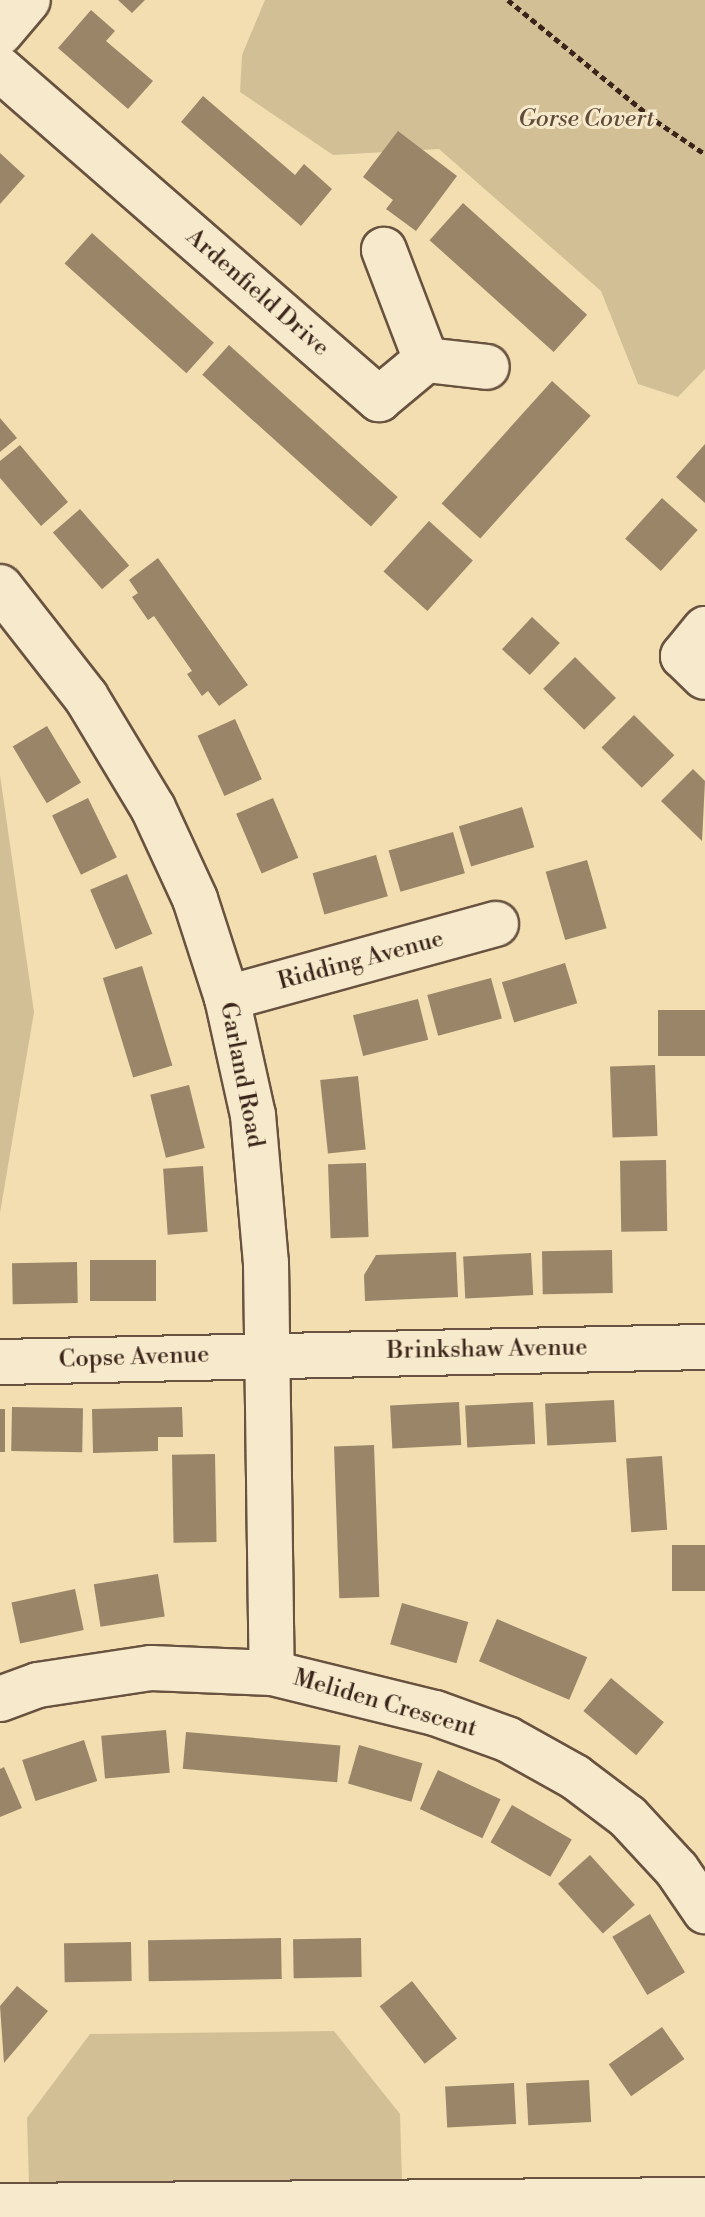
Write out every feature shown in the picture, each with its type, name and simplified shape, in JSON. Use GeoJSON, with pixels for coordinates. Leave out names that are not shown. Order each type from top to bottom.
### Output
{"type":"FeatureCollection","features":[{"type":"Feature","properties":{"kind":"street"},"geometry":{"type":"LineString","coordinates":[[0,33],[28,0]]}},
{"type":"Feature","properties":{"kind":"street","name":"Ardenfield Drive"},"geometry":{"type":"LineString","coordinates":[[0,69],[379,399],[426,360]]}},
{"type":"Feature","properties":{"kind":"street"},"geometry":{"type":"LineString","coordinates":[[384,250],[426,360],[487,367]]}},
{"type":"Feature","properties":{"kind":"street","name":"Garland Road"},"geometry":{"type":"LineString","coordinates":[[0,587],[86,697],[153,808],[195,899],[227,998],[253,1115],[268,1353],[272,1673]]}},
{"type":"Feature","properties":{"kind":"street","name":"Ridding Avenue"},"geometry":{"type":"LineString","coordinates":[[227,998],[496,924]]}},
{"type":"Feature","properties":{"kind":"street","name":"Brinkshaw Avenue"},"geometry":{"type":"LineString","coordinates":[[268,1353],[705,1347]]}},
{"type":"Feature","properties":{"kind":"street","name":"Copse Avenue"},"geometry":{"type":"LineString","coordinates":[[0,1362],[268,1353]]}},
{"type":"Feature","properties":{"kind":"street","name":"Meliden Crescent"},"geometry":{"type":"LineString","coordinates":[[0,1699],[38,1685],[151,1668],[272,1673],[435,1713],[507,1739],[575,1777],[628,1817],[677,1870],[705,1911]]}},
{"type":"Feature","properties":{"kind":"street"},"geometry":{"type":"LineString","coordinates":[[0,2206],[705,2200]]}},
{"type":"Feature","properties":{"kind":"path"},"geometry":{"type":"LineString","coordinates":[[508,0],[656,121],[705,154]]}},
{"type":"Feature","properties":{"kind":"green space","name":"Gorse Covert"},"geometry":{"type":"Polygon","coordinates":[[[265,0],[705,0],[705,369],[678,397],[638,384],[601,291],[439,149],[333,155],[240,92],[242,55],[265,0]]]}},
{"type":"Feature","properties":{"kind":"green space"},"geometry":{"type":"Polygon","coordinates":[[[0,775],[34,1012],[0,1213],[0,775]]]}},
{"type":"Feature","properties":{"kind":"green space"},"geometry":{"type":"Polygon","coordinates":[[[334,2031],[400,2114],[403,2217],[30,2217],[27,2118],[90,2034],[334,2031]]]}},
{"type":"Feature","properties":{"kind":"building"},"geometry":{"type":"Polygon","coordinates":[[[118,0],[145,0],[132,13],[118,0]]]}},
{"type":"Feature","properties":{"kind":"building"},"geometry":{"type":"Polygon","coordinates":[[[91,10],[115,31],[106,41],[153,81],[128,109],[58,48],[91,10]]]}},
{"type":"Feature","properties":{"kind":"building"},"geometry":{"type":"Polygon","coordinates":[[[203,96],[295,175],[304,164],[332,189],[301,226],[181,122],[203,96]]]}},
{"type":"Feature","properties":{"kind":"building"},"geometry":{"type":"Polygon","coordinates":[[[398,131],[457,176],[416,231],[386,209],[393,200],[363,177],[398,131]]]}},
{"type":"Feature","properties":{"kind":"building"},"geometry":{"type":"Polygon","coordinates":[[[0,153],[25,176],[0,204],[0,153]]]}},
{"type":"Feature","properties":{"kind":"building"},"geometry":{"type":"Polygon","coordinates":[[[463,203],[587,315],[554,352],[430,240],[463,203]]]}},
{"type":"Feature","properties":{"kind":"building"},"geometry":{"type":"Polygon","coordinates":[[[92,233],[214,343],[186,373],[65,263],[92,233]]]}},
{"type":"Feature","properties":{"kind":"building"},"geometry":{"type":"Polygon","coordinates":[[[229,345],[398,497],[371,527],[202,375],[229,345]]]}},
{"type":"Feature","properties":{"kind":"building"},"geometry":{"type":"Polygon","coordinates":[[[552,381],[591,416],[480,538],[442,504],[552,381]]]}},
{"type":"Feature","properties":{"kind":"building"},"geometry":{"type":"Polygon","coordinates":[[[0,418],[17,438],[0,452],[0,418]]]}},
{"type":"Feature","properties":{"kind":"building"},"geometry":{"type":"Polygon","coordinates":[[[705,444],[705,503],[676,477],[705,444]]]}},
{"type":"Feature","properties":{"kind":"building"},"geometry":{"type":"Polygon","coordinates":[[[20,445],[68,502],[41,526],[0,478],[0,461],[20,445]]]}},
{"type":"Feature","properties":{"kind":"building"},"geometry":{"type":"Polygon","coordinates":[[[662,498],[698,530],[661,571],[625,539],[662,498]]]}},
{"type":"Feature","properties":{"kind":"building"},"geometry":{"type":"Polygon","coordinates":[[[80,509],[129,566],[102,589],[53,533],[80,509]]]}},
{"type":"Feature","properties":{"kind":"building"},"geometry":{"type":"Polygon","coordinates":[[[429,521],[473,560],[427,611],[383,572],[429,521]]]}},
{"type":"Feature","properties":{"kind":"building"},"geometry":{"type":"Polygon","coordinates":[[[158,558],[248,685],[219,706],[208,691],[202,696],[187,674],[192,671],[154,616],[148,620],[132,597],[138,593],[129,580],[158,558]]]}},
{"type":"Feature","properties":{"kind":"building"},"geometry":{"type":"Polygon","coordinates":[[[532,617],[560,643],[530,675],[502,649],[532,617]]]}},
{"type":"Feature","properties":{"kind":"building"},"geometry":{"type":"Polygon","coordinates":[[[575,657],[616,698],[584,730],[543,689],[575,657]]]}},
{"type":"Feature","properties":{"kind":"building"},"geometry":{"type":"Polygon","coordinates":[[[634,715],[674,755],[642,788],[601,748],[634,715]]]}},
{"type":"Feature","properties":{"kind":"building"},"geometry":{"type":"Polygon","coordinates":[[[235,719],[262,779],[224,796],[198,736],[235,719]]]}},
{"type":"Feature","properties":{"kind":"building"},"geometry":{"type":"Polygon","coordinates":[[[47,726],[81,783],[47,803],[13,747],[47,726]]]}},
{"type":"Feature","properties":{"kind":"building"},"geometry":{"type":"Polygon","coordinates":[[[693,769],[705,781],[702,841],[661,801],[693,769]]]}},
{"type":"Feature","properties":{"kind":"building"},"geometry":{"type":"Polygon","coordinates":[[[88,798],[117,857],[81,875],[52,816],[88,798]]]}},
{"type":"Feature","properties":{"kind":"building"},"geometry":{"type":"Polygon","coordinates":[[[273,798],[298,858],[262,873],[236,814],[273,798]]]}},
{"type":"Feature","properties":{"kind":"building"},"geometry":{"type":"Polygon","coordinates":[[[522,807],[534,847],[471,866],[459,826],[522,807]]]}},
{"type":"Feature","properties":{"kind":"building"},"geometry":{"type":"Polygon","coordinates":[[[453,832],[465,873],[400,892],[389,850],[453,832]]]}},
{"type":"Feature","properties":{"kind":"building"},"geometry":{"type":"Polygon","coordinates":[[[376,855],[388,896],[324,915],[313,873],[376,855]]]}},
{"type":"Feature","properties":{"kind":"building"},"geometry":{"type":"Polygon","coordinates":[[[587,860],[607,928],[565,940],[546,872],[587,860]]]}},
{"type":"Feature","properties":{"kind":"building"},"geometry":{"type":"Polygon","coordinates":[[[127,874],[152,934],[116,949],[90,890],[127,874]]]}},
{"type":"Feature","properties":{"kind":"building"},"geometry":{"type":"Polygon","coordinates":[[[565,963],[577,1003],[514,1022],[502,982],[565,963]]]}},
{"type":"Feature","properties":{"kind":"building"},"geometry":{"type":"Polygon","coordinates":[[[142,966],[172,1065],[133,1077],[103,978],[142,966]]]}},
{"type":"Feature","properties":{"kind":"building"},"geometry":{"type":"Polygon","coordinates":[[[491,978],[502,1019],[438,1036],[427,995],[491,978]]]}},
{"type":"Feature","properties":{"kind":"building"},"geometry":{"type":"Polygon","coordinates":[[[418,999],[428,1040],[363,1056],[353,1015],[418,999]]]}},
{"type":"Feature","properties":{"kind":"building"},"geometry":{"type":"Polygon","coordinates":[[[658,1010],[705,1010],[705,1056],[658,1056],[658,1010]]]}},
{"type":"Feature","properties":{"kind":"building"},"geometry":{"type":"Polygon","coordinates":[[[655,1065],[657,1136],[613,1138],[610,1067],[655,1065]]]}},
{"type":"Feature","properties":{"kind":"building"},"geometry":{"type":"Polygon","coordinates":[[[358,1076],[366,1150],[328,1154],[320,1080],[358,1076]]]}},
{"type":"Feature","properties":{"kind":"building"},"geometry":{"type":"Polygon","coordinates":[[[189,1085],[205,1148],[166,1158],[150,1095],[189,1085]]]}},
{"type":"Feature","properties":{"kind":"building"},"geometry":{"type":"Polygon","coordinates":[[[666,1160],[667,1231],[621,1232],[620,1161],[666,1160]]]}},
{"type":"Feature","properties":{"kind":"building"},"geometry":{"type":"Polygon","coordinates":[[[366,1163],[369,1237],[331,1238],[328,1164],[366,1163]]]}},
{"type":"Feature","properties":{"kind":"building"},"geometry":{"type":"Polygon","coordinates":[[[203,1166],[208,1232],[168,1235],[163,1169],[203,1166]]]}},
{"type":"Feature","properties":{"kind":"building"},"geometry":{"type":"Polygon","coordinates":[[[612,1250],[613,1293],[543,1294],[542,1251],[612,1250]]]}},
{"type":"Feature","properties":{"kind":"building"},"geometry":{"type":"Polygon","coordinates":[[[456,1252],[458,1297],[365,1301],[364,1275],[376,1255],[456,1252]]]}},
{"type":"Feature","properties":{"kind":"building"},"geometry":{"type":"Polygon","coordinates":[[[531,1253],[533,1295],[465,1299],[463,1257],[531,1253]]]}},
{"type":"Feature","properties":{"kind":"building"},"geometry":{"type":"Polygon","coordinates":[[[90,1260],[156,1260],[156,1301],[90,1301],[90,1260]]]}},
{"type":"Feature","properties":{"kind":"building"},"geometry":{"type":"Polygon","coordinates":[[[77,1262],[78,1303],[13,1304],[12,1263],[77,1262]]]}},
{"type":"Feature","properties":{"kind":"building"},"geometry":{"type":"Polygon","coordinates":[[[614,1400],[616,1442],[547,1446],[545,1404],[614,1400]]]}},
{"type":"Feature","properties":{"kind":"building"},"geometry":{"type":"Polygon","coordinates":[[[459,1402],[461,1445],[392,1449],[390,1406],[459,1402]]]}},
{"type":"Feature","properties":{"kind":"building"},"geometry":{"type":"Polygon","coordinates":[[[533,1402],[535,1444],[467,1448],[465,1406],[533,1402]]]}},
{"type":"Feature","properties":{"kind":"building"},"geometry":{"type":"Polygon","coordinates":[[[12,1407],[83,1408],[82,1452],[11,1451],[12,1407]]]}},
{"type":"Feature","properties":{"kind":"building"},"geometry":{"type":"Polygon","coordinates":[[[182,1407],[183,1437],[158,1437],[158,1451],[93,1453],[92,1409],[182,1407]]]}},
{"type":"Feature","properties":{"kind":"building"},"geometry":{"type":"Polygon","coordinates":[[[0,1409],[5,1409],[5,1452],[0,1452],[0,1409]]]}},
{"type":"Feature","properties":{"kind":"building"},"geometry":{"type":"Polygon","coordinates":[[[374,1445],[379,1597],[339,1598],[334,1446],[374,1445]]]}},
{"type":"Feature","properties":{"kind":"building"},"geometry":{"type":"Polygon","coordinates":[[[215,1454],[217,1542],[174,1543],[172,1455],[215,1454]]]}},
{"type":"Feature","properties":{"kind":"building"},"geometry":{"type":"Polygon","coordinates":[[[662,1456],[667,1530],[631,1532],[626,1459],[662,1456]]]}},
{"type":"Feature","properties":{"kind":"building"},"geometry":{"type":"Polygon","coordinates":[[[672,1545],[705,1545],[705,1591],[672,1591],[672,1545]]]}},
{"type":"Feature","properties":{"kind":"building"},"geometry":{"type":"Polygon","coordinates":[[[158,1574],[165,1616],[101,1627],[94,1584],[158,1574]]]}},
{"type":"Feature","properties":{"kind":"building"},"geometry":{"type":"Polygon","coordinates":[[[75,1589],[84,1630],[20,1644],[11,1603],[75,1589]]]}},
{"type":"Feature","properties":{"kind":"building"},"geometry":{"type":"Polygon","coordinates":[[[402,1603],[468,1622],[456,1663],[390,1644],[402,1603]]]}},
{"type":"Feature","properties":{"kind":"building"},"geometry":{"type":"Polygon","coordinates":[[[497,1619],[587,1657],[569,1700],[479,1661],[497,1619]]]}},
{"type":"Feature","properties":{"kind":"building"},"geometry":{"type":"Polygon","coordinates":[[[611,1678],[664,1722],[636,1755],[583,1711],[611,1678]]]}},
{"type":"Feature","properties":{"kind":"building"},"geometry":{"type":"Polygon","coordinates":[[[166,1730],[170,1773],[105,1779],[101,1736],[166,1730]]]}},
{"type":"Feature","properties":{"kind":"building"},"geometry":{"type":"Polygon","coordinates":[[[186,1732],[340,1746],[337,1782],[183,1769],[186,1732]]]}},
{"type":"Feature","properties":{"kind":"building"},"geometry":{"type":"Polygon","coordinates":[[[84,1740],[97,1781],[35,1801],[22,1760],[84,1740]]]}},
{"type":"Feature","properties":{"kind":"building"},"geometry":{"type":"Polygon","coordinates":[[[359,1745],[422,1763],[411,1802],[348,1783],[359,1745]]]}},
{"type":"Feature","properties":{"kind":"building"},"geometry":{"type":"Polygon","coordinates":[[[4,1767],[22,1808],[0,1817],[0,1769],[4,1767]]]}},
{"type":"Feature","properties":{"kind":"building"},"geometry":{"type":"Polygon","coordinates":[[[438,1770],[501,1799],[482,1838],[420,1809],[438,1770]]]}},
{"type":"Feature","properties":{"kind":"building"},"geometry":{"type":"Polygon","coordinates":[[[512,1805],[572,1840],[550,1877],[491,1842],[512,1805]]]}},
{"type":"Feature","properties":{"kind":"building"},"geometry":{"type":"Polygon","coordinates":[[[590,1855],[635,1905],[603,1934],[558,1884],[590,1855]]]}},
{"type":"Feature","properties":{"kind":"building"},"geometry":{"type":"Polygon","coordinates":[[[650,1914],[685,1972],[647,1995],[612,1937],[650,1914]]]}},
{"type":"Feature","properties":{"kind":"building"},"geometry":{"type":"Polygon","coordinates":[[[281,1938],[282,1979],[149,1981],[148,1940],[281,1938]]]}},
{"type":"Feature","properties":{"kind":"building"},"geometry":{"type":"Polygon","coordinates":[[[361,1938],[362,1977],[294,1978],[293,1939],[361,1938]]]}},
{"type":"Feature","properties":{"kind":"building"},"geometry":{"type":"Polygon","coordinates":[[[131,1942],[132,1981],[65,1982],[64,1943],[131,1942]]]}},
{"type":"Feature","properties":{"kind":"building"},"geometry":{"type":"Polygon","coordinates":[[[412,1981],[457,2039],[425,2064],[380,2006],[412,1981]]]}},
{"type":"Feature","properties":{"kind":"building"},"geometry":{"type":"Polygon","coordinates":[[[17,1986],[48,2011],[4,2063],[0,2006],[17,1986]]]}},
{"type":"Feature","properties":{"kind":"building"},"geometry":{"type":"Polygon","coordinates":[[[662,2027],[684,2059],[631,2096],[609,2064],[662,2027]]]}},
{"type":"Feature","properties":{"kind":"building"},"geometry":{"type":"Polygon","coordinates":[[[589,2080],[591,2122],[528,2125],[526,2083],[589,2080]]]}},
{"type":"Feature","properties":{"kind":"building"},"geometry":{"type":"Polygon","coordinates":[[[514,2083],[516,2124],[447,2128],[445,2087],[514,2083]]]}}]}
